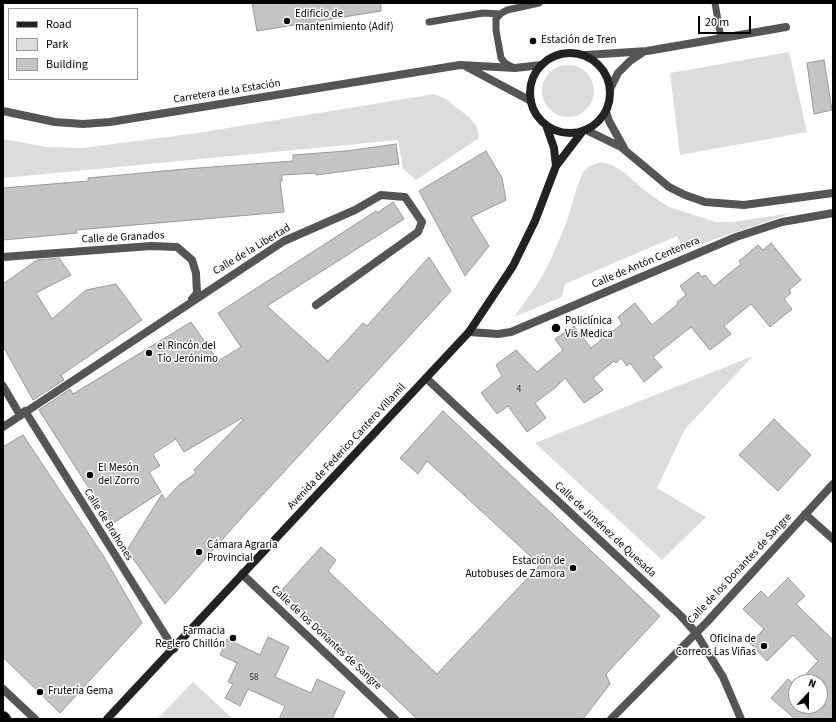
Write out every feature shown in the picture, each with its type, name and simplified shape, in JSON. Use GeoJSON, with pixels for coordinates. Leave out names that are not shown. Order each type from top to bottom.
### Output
{"type":"FeatureCollection","features":[{"type":"Feature","properties":{"kind":"street"},"geometry":{"type":"LineString","coordinates":[[586,55],[602,67],[608,79],[610,101],[606,112],[599,122],[584,131],[563,132],[546,125],[536,114],[529,91],[534,73],[541,65],[554,56],[564,52],[575,52],[586,55],[649,51],[786,27]]}},
{"type":"Feature","properties":{"kind":"street"},"geometry":{"type":"LineString","coordinates":[[610,88],[616,76],[630,61],[638,55],[649,51]]}},
{"type":"Feature","properties":{"kind":"street","name":"Carretera de la Estación"},"geometry":{"type":"LineString","coordinates":[[3,111],[55,122],[83,124],[110,122],[455,66],[473,65],[515,68],[541,65]]}},
{"type":"Feature","properties":{"kind":"street","name":"Carretera de la Estación"},"geometry":{"type":"LineString","coordinates":[[455,66],[472,69],[531,101]]}},
{"type":"Feature","properties":{"kind":"street"},"geometry":{"type":"LineString","coordinates":[[606,112],[610,124],[627,152]]}},
{"type":"Feature","properties":{"kind":"street","name":"Avenida de Federico Cantero Villamil"},"geometry":{"type":"LineString","coordinates":[[546,125],[554,148],[556,166]]}},
{"type":"Feature","properties":{"kind":"street"},"geometry":{"type":"LineString","coordinates":[[584,131],[627,152],[668,186],[685,195],[705,202],[744,205],[833,193]]}},
{"type":"Feature","properties":{"kind":"street","name":"Avenida de Federico Cantero Villamil"},"geometry":{"type":"LineString","coordinates":[[109,718],[469,332],[504,281],[522,251],[556,166],[584,131]]}},
{"type":"Feature","properties":{"kind":"street","name":"Calle de la Libertad"},"geometry":{"type":"LineString","coordinates":[[3,426],[284,241],[355,210],[381,195],[404,197],[422,222],[418,232],[316,305]]}},
{"type":"Feature","properties":{"kind":"street","name":"Calle de Antón Centenera"},"geometry":{"type":"LineString","coordinates":[[469,332],[498,334],[511,332],[741,235],[782,222],[833,213]]}},
{"type":"Feature","properties":{"kind":"street","name":"Calle de Granados"},"geometry":{"type":"LineString","coordinates":[[3,257],[151,246],[177,247],[192,260],[196,273],[197,294],[188,303]]}},
{"type":"Feature","properties":{"kind":"street","name":"Calle de Jiménez de Quesada"},"geometry":{"type":"LineString","coordinates":[[426,378],[675,610],[696,633],[724,677],[741,719]]}},
{"type":"Feature","properties":{"kind":"street","name":"Calle de Brahones"},"geometry":{"type":"LineString","coordinates":[[3,386],[23,413],[174,649]]}},
{"type":"Feature","properties":{"kind":"street","name":"Calle de los Donantes de Sangre"},"geometry":{"type":"LineString","coordinates":[[612,719],[696,633],[833,484]]}},
{"type":"Feature","properties":{"kind":"street"},"geometry":{"type":"LineString","coordinates":[[806,514],[833,539]]}},
{"type":"Feature","properties":{"kind":"street","name":"Calle de los Donantes de Sangre"},"geometry":{"type":"LineString","coordinates":[[242,574],[395,719]]}},
{"type":"Feature","properties":{"kind":"street"},"geometry":{"type":"LineString","coordinates":[[3,689],[35,719]]}},
{"type":"Feature","properties":{"kind":"lane"},"geometry":{"type":"LineString","coordinates":[[429,22],[483,13],[500,14],[516,7],[539,3]]}},
{"type":"Feature","properties":{"kind":"lane"},"geometry":{"type":"LineString","coordinates":[[715,3],[721,38]]}},
{"type":"Feature","properties":{"kind":"lane"},"geometry":{"type":"LineString","coordinates":[[500,14],[496,19],[495,26],[500,54],[505,63],[515,68]]}},
{"type":"Feature","properties":{"kind":"green space"},"geometry":{"type":"Polygon","coordinates":[[[789,52],[807,132],[680,155],[670,73],[789,52]]]}},
{"type":"Feature","properties":{"kind":"green space"},"geometry":{"type":"Polygon","coordinates":[[[563,65],[573,65],[587,72],[594,86],[594,96],[587,110],[573,117],[563,117],[553,113],[546,106],[542,96],[542,86],[546,76],[553,69],[563,65]]]}},
{"type":"Feature","properties":{"kind":"green space"},"geometry":{"type":"Polygon","coordinates":[[[434,94],[446,99],[470,118],[477,127],[479,138],[416,180],[403,169],[398,140],[3,178],[3,139],[47,147],[82,148],[198,133],[434,94]]]}},
{"type":"Feature","properties":{"kind":"green space"},"geometry":{"type":"Polygon","coordinates":[[[600,162],[612,165],[626,174],[645,191],[669,207],[716,222],[732,222],[792,213],[683,250],[677,236],[565,284],[562,297],[514,317],[537,285],[550,261],[566,224],[583,172],[588,167],[600,162]]]}},
{"type":"Feature","properties":{"kind":"green space"},"geometry":{"type":"Polygon","coordinates":[[[753,356],[685,429],[657,488],[706,517],[662,560],[535,443],[753,356]]]}},
{"type":"Feature","properties":{"kind":"green space"},"geometry":{"type":"Polygon","coordinates":[[[193,682],[233,719],[157,719],[193,682]]]}},
{"type":"Feature","properties":{"kind":"building","name":"Edificio de mantenimiento (Adif)"},"geometry":{"type":"Polygon","coordinates":[[[252,3],[381,3],[381,11],[257,31],[252,3]]]}},
{"type":"Feature","properties":{"kind":"building"},"geometry":{"type":"Polygon","coordinates":[[[824,60],[832,110],[814,114],[807,63],[824,60]]]}},
{"type":"Feature","properties":{"kind":"building"},"geometry":{"type":"Polygon","coordinates":[[[396,144],[399,164],[316,175],[316,173],[282,175],[282,181],[280,181],[284,212],[76,230],[77,233],[3,240],[3,188],[88,181],[88,178],[293,161],[293,155],[346,151],[396,144]]]}},
{"type":"Feature","properties":{"kind":"building"},"geometry":{"type":"Polygon","coordinates":[[[486,151],[502,178],[506,200],[471,217],[489,246],[465,276],[419,191],[486,151]]]}},
{"type":"Feature","properties":{"kind":"building"},"geometry":{"type":"Polygon","coordinates":[[[393,202],[404,219],[267,306],[328,361],[363,323],[367,326],[429,257],[451,291],[244,515],[165,604],[127,550],[162,494],[165,500],[180,484],[196,473],[194,470],[243,420],[242,418],[184,452],[176,439],[153,454],[160,466],[149,472],[161,492],[112,524],[39,410],[70,389],[73,394],[191,322],[218,361],[241,347],[218,313],[376,211],[377,213],[393,202]]]}},
{"type":"Feature","properties":{"kind":"building"},"geometry":{"type":"Polygon","coordinates":[[[771,243],[801,280],[789,290],[791,293],[784,299],[792,309],[770,327],[751,304],[724,326],[731,334],[710,350],[691,327],[653,357],[662,367],[644,382],[630,363],[627,366],[621,358],[616,363],[614,361],[593,378],[603,390],[584,403],[565,378],[535,403],[546,418],[527,432],[508,406],[497,414],[481,393],[502,376],[496,365],[516,350],[537,372],[563,350],[555,339],[574,326],[591,348],[622,324],[618,317],[635,303],[652,325],[678,304],[677,302],[686,295],[680,286],[698,272],[702,277],[705,275],[714,286],[741,264],[739,261],[758,245],[763,250],[771,243]]]}},
{"type":"Feature","properties":{"kind":"building"},"geometry":{"type":"Polygon","coordinates":[[[59,258],[71,275],[36,293],[52,319],[86,290],[116,284],[142,320],[61,375],[64,380],[33,400],[3,346],[3,284],[37,260],[59,258]]]}},
{"type":"Feature","properties":{"kind":"building","name":"Estación de Autobuses de Zamora"},"geometry":{"type":"Polygon","coordinates":[[[443,411],[660,616],[606,674],[610,684],[583,719],[417,719],[282,590],[321,547],[336,560],[328,571],[437,674],[540,565],[427,461],[418,474],[400,458],[443,411]]]}},
{"type":"Feature","properties":{"kind":"building"},"geometry":{"type":"Polygon","coordinates":[[[774,419],[811,455],[778,491],[739,455],[774,419]]]}},
{"type":"Feature","properties":{"kind":"building"},"geometry":{"type":"Polygon","coordinates":[[[23,435],[104,557],[142,623],[60,713],[3,657],[3,447],[23,435]]]}},
{"type":"Feature","properties":{"kind":"building"},"geometry":{"type":"Polygon","coordinates":[[[788,578],[805,596],[796,604],[833,640],[833,719],[795,719],[789,714],[828,714],[828,674],[806,674],[818,661],[793,635],[767,661],[750,643],[764,629],[743,609],[761,591],[768,598],[788,578]]]}},
{"type":"Feature","properties":{"kind":"building"},"geometry":{"type":"Polygon","coordinates":[[[268,637],[289,647],[275,677],[311,693],[317,679],[345,692],[332,719],[279,719],[285,706],[248,689],[240,706],[225,698],[233,684],[228,682],[237,663],[220,655],[227,639],[260,655],[268,637]]]}},
{"type":"Feature","properties":{"kind":"building"},"geometry":{"type":"Polygon","coordinates":[[[788,679],[788,713],[771,698],[788,679]]]}},
{"type":"Feature","properties":{"kind":"place","name":"Edificio de mantenimiento (Adif)"},"geometry":{"type":"Point","coordinates":[287,21]}},
{"type":"Feature","properties":{"kind":"place","name":"Estación de Tren"},"geometry":{"type":"Point","coordinates":[533,41]}},
{"type":"Feature","properties":{"kind":"place","name":"Policlínica Vis Medica"},"geometry":{"type":"Point","coordinates":[556,328]}},
{"type":"Feature","properties":{"kind":"place","name":"el Rincón del Tío Jerónimo"},"geometry":{"type":"Point","coordinates":[149,353]}},
{"type":"Feature","properties":{"kind":"place","name":"El Mesón del Zorro"},"geometry":{"type":"Point","coordinates":[90,475]}},
{"type":"Feature","properties":{"kind":"place","name":"Cámara Agraria Provincial"},"geometry":{"type":"Point","coordinates":[199,552]}},
{"type":"Feature","properties":{"kind":"place","name":"Estación de Autobuses de Zamora"},"geometry":{"type":"Point","coordinates":[573,568]}},
{"type":"Feature","properties":{"kind":"place","name":"Farmacia Reglero Chillón"},"geometry":{"type":"Point","coordinates":[233,638]}},
{"type":"Feature","properties":{"kind":"place","name":"Oficina de Correos Las Viñas"},"geometry":{"type":"Point","coordinates":[764,646]}},
{"type":"Feature","properties":{"kind":"place","name":"Frutería Gema"},"geometry":{"type":"Point","coordinates":[40,692]}}]}
